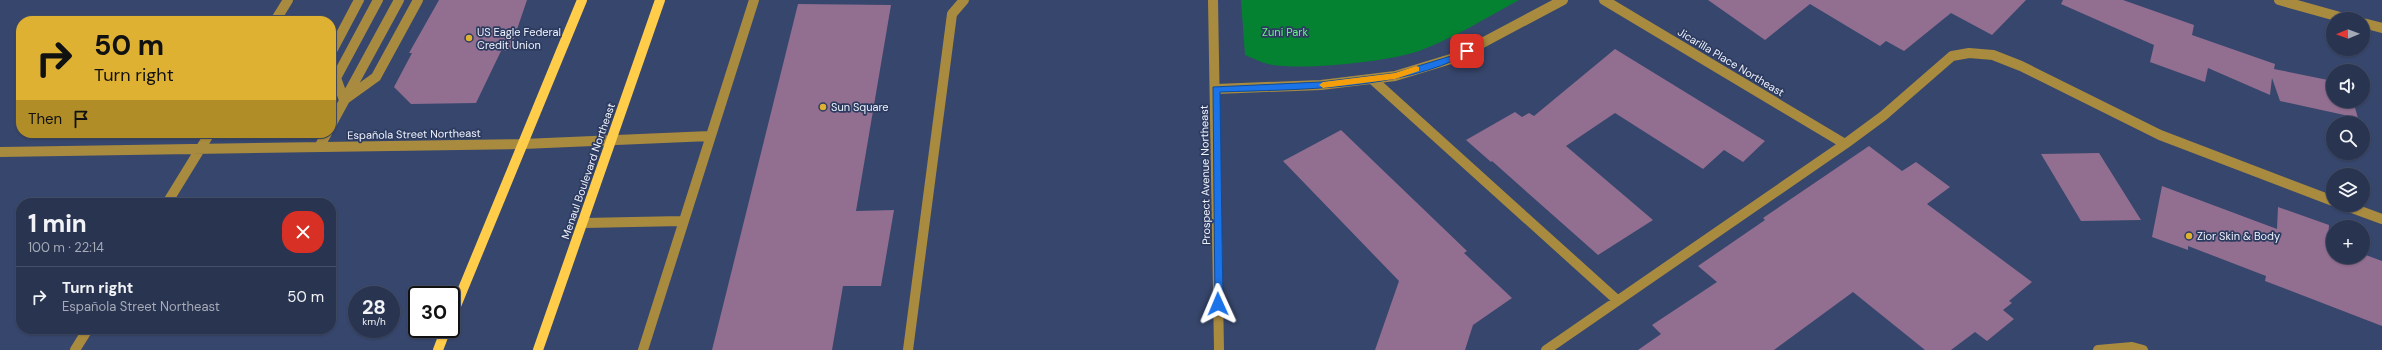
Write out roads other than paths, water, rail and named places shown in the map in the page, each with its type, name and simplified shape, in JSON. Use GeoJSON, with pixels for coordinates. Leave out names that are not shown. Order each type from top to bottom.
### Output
{"type":"FeatureCollection","features":[{"type":"Feature","properties":{"kind":"main road"},"geometry":{"type":"LineString","coordinates":[[460,296],[582,0]]}},
{"type":"Feature","properties":{"kind":"main road","name":"Menaul Boulevard Northeast"},"geometry":{"type":"LineString","coordinates":[[538,350],[613,140],[660,0]]}},
{"type":"Feature","properties":{"kind":"main road"},"geometry":{"type":"LineString","coordinates":[[438,350],[443,338]]}},
{"type":"Feature","properties":{"kind":"street"},"geometry":{"type":"LineString","coordinates":[[278,16],[288,0]]}},
{"type":"Feature","properties":{"kind":"street"},"geometry":{"type":"LineString","coordinates":[[336,44],[359,0]]}},
{"type":"Feature","properties":{"kind":"street"},"geometry":{"type":"LineString","coordinates":[[344,100],[336,78],[378,0]]}},
{"type":"Feature","properties":{"kind":"street"},"geometry":{"type":"LineString","coordinates":[[336,115],[399,0]]}},
{"type":"Feature","properties":{"kind":"street"},"geometry":{"type":"LineString","coordinates":[[344,100],[376,77],[418,0]]}},
{"type":"Feature","properties":{"kind":"street"},"geometry":{"type":"LineString","coordinates":[[643,350],[682,222],[754,0]]}},
{"type":"Feature","properties":{"kind":"street"},"geometry":{"type":"LineString","coordinates":[[908,350],[952,14],[964,0]]}},
{"type":"Feature","properties":{"kind":"street","name":"Prospect Avenue Northeast"},"geometry":{"type":"LineString","coordinates":[[1213,0],[1216,89],[1219,350]]}},
{"type":"Feature","properties":{"kind":"street"},"geometry":{"type":"LineString","coordinates":[[1216,89],[1321,85],[1395,76],[1454,58],[1563,0]]}},
{"type":"Feature","properties":{"kind":"street","name":"Jicarilla Place Northeast"},"geometry":{"type":"LineString","coordinates":[[1604,0],[1845,144]]}},
{"type":"Feature","properties":{"kind":"street"},"geometry":{"type":"LineString","coordinates":[[2279,0],[2326,13]]}},
{"type":"Feature","properties":{"kind":"street"},"geometry":{"type":"LineString","coordinates":[[2370,25],[2382,28]]}},
{"type":"Feature","properties":{"kind":"street"},"geometry":{"type":"LineString","coordinates":[[1546,350],[1845,144],[1883,116],[1952,56],[1969,53],[1993,55],[2021,66],[2160,135],[2326,198]]}},
{"type":"Feature","properties":{"kind":"street"},"geometry":{"type":"LineString","coordinates":[[1372,79],[1617,300]]}},
{"type":"Feature","properties":{"kind":"street","name":"Española Street Northeast"},"geometry":{"type":"LineString","coordinates":[[0,152],[523,144],[710,136]]}},
{"type":"Feature","properties":{"kind":"street"},"geometry":{"type":"LineString","coordinates":[[170,198],[207,138]]}},
{"type":"Feature","properties":{"kind":"street"},"geometry":{"type":"LineString","coordinates":[[319,147],[324,138]]}},
{"type":"Feature","properties":{"kind":"street"},"geometry":{"type":"LineString","coordinates":[[2363,212],[2382,219]]}},
{"type":"Feature","properties":{"kind":"street"},"geometry":{"type":"LineString","coordinates":[[584,223],[682,222]]}},
{"type":"Feature","properties":{"kind":"street"},"geometry":{"type":"LineString","coordinates":[[75,350],[85,334]]}},
{"type":"Feature","properties":{"kind":"street"},"geometry":{"type":"LineString","coordinates":[[2098,350],[2132,347],[2142,350]]}},
{"type":"Feature","properties":{"kind":"place","name":"US Eagle Federal Credit Union"},"geometry":{"type":"Point","coordinates":[469,38]}},
{"type":"Feature","properties":{"kind":"place","name":"Sun Square"},"geometry":{"type":"Point","coordinates":[823,107]}},
{"type":"Feature","properties":{"kind":"place","name":"Zior Skin & Body"},"geometry":{"type":"Point","coordinates":[2189,236]}},
{"type":"Feature","properties":{"kind":"park label","name":"Zuni Park"},"geometry":{"type":"Point","coordinates":[1285,32]}}]}
